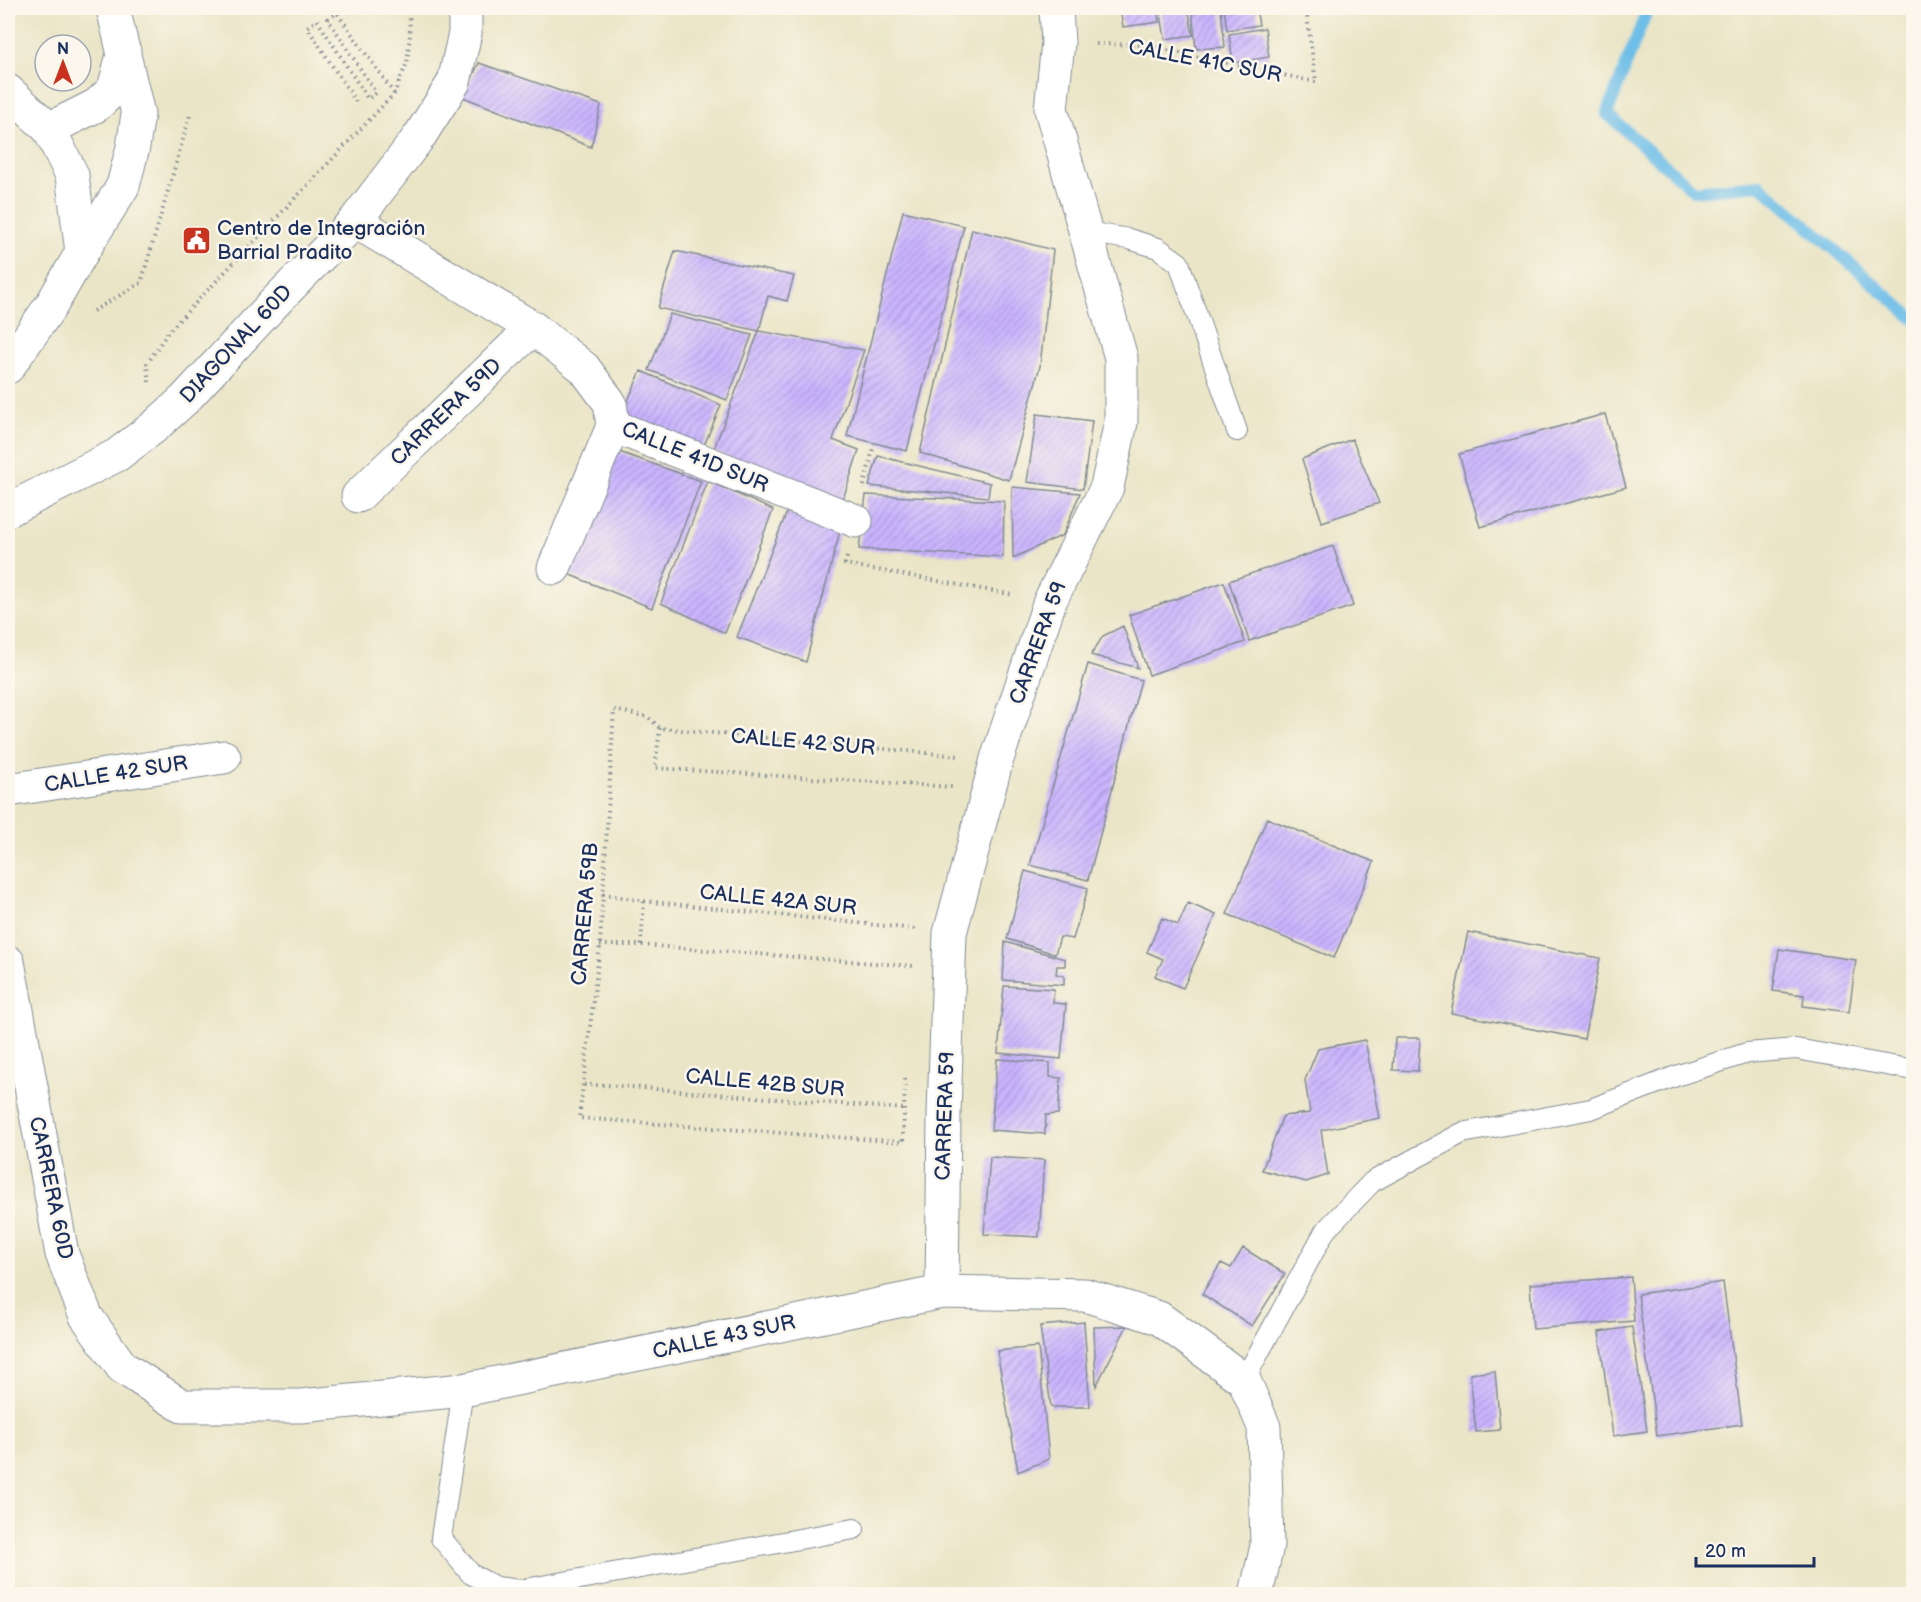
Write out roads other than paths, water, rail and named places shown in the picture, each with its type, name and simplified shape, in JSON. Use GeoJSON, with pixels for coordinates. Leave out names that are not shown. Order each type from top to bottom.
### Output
{"type":"FeatureCollection","features":[{"type":"Feature","properties":{"kind":"street"},"geometry":{"type":"LineString","coordinates":[[8,367],[52,304],[123,186],[134,147],[138,114],[113,8]]}},
{"type":"Feature","properties":{"kind":"street","name":"CARRERA 59"},"geometry":{"type":"LineString","coordinates":[[942,1292],[944,1113],[950,933],[997,759],[1050,601],[1107,487],[1121,422],[1121,358],[1051,109],[1058,43],[1056,8]]}},
{"type":"Feature","properties":{"kind":"street","name":"DIAGONAL 60D"},"geometry":{"type":"LineString","coordinates":[[8,510],[117,455],[154,427],[185,399],[276,301],[355,221],[419,137],[454,82],[465,20]]}},
{"type":"Feature","properties":{"kind":"street"},"geometry":{"type":"LineString","coordinates":[[49,129],[97,105],[114,89],[124,49]]}},
{"type":"Feature","properties":{"kind":"street"},"geometry":{"type":"LineString","coordinates":[[8,91],[49,129],[72,175],[82,252]]}},
{"type":"Feature","properties":{"kind":"street","name":"CALLE 41D SUR"},"geometry":{"type":"LineString","coordinates":[[355,221],[533,328],[584,368],[610,403],[613,426],[856,521]]}},
{"type":"Feature","properties":{"kind":"street","name":"CARRERA 59D"},"geometry":{"type":"LineString","coordinates":[[358,496],[533,328]]}},
{"type":"Feature","properties":{"kind":"street"},"geometry":{"type":"LineString","coordinates":[[554,568],[613,426]]}},
{"type":"Feature","properties":{"kind":"street","name":"CALLE 42 SUR"},"geometry":{"type":"LineString","coordinates":[[8,790],[224,757]]}},
{"type":"Feature","properties":{"kind":"street","name":"CARRERA 60D"},"geometry":{"type":"LineString","coordinates":[[8,962],[62,1254],[86,1316],[122,1366],[182,1406]]}},
{"type":"Feature","properties":{"kind":"street","name":"CALLE 43 SUR"},"geometry":{"type":"LineString","coordinates":[[182,1406],[301,1406],[463,1390],[942,1292],[1085,1296],[1160,1318],[1244,1380]]}},
{"type":"Feature","properties":{"kind":"street"},"geometry":{"type":"LineString","coordinates":[[1244,1380],[1264,1427],[1267,1546],[1256,1594]]}},
{"type":"Feature","properties":{"kind":"lane"},"geometry":{"type":"LineString","coordinates":[[1085,232],[1129,239],[1158,248],[1179,263],[1237,432]]}},
{"type":"Feature","properties":{"kind":"lane"},"geometry":{"type":"LineString","coordinates":[[1244,1380],[1325,1231],[1372,1182],[1462,1133],[1591,1109],[1676,1076],[1747,1053],[1796,1049],[1914,1070]]}},
{"type":"Feature","properties":{"kind":"lane"},"geometry":{"type":"LineString","coordinates":[[463,1390],[441,1538],[471,1575],[496,1587],[520,1590],[854,1529]]}},
{"type":"Feature","properties":{"kind":"waterway"},"geometry":{"type":"LineString","coordinates":[[1648,8],[1607,114],[1694,191],[1760,185],[1914,319]]}},
{"type":"Feature","properties":{"kind":"place","name":"Centro de Integración Barrial Pradito"},"geometry":{"type":"Point","coordinates":[196,240]}}]}
